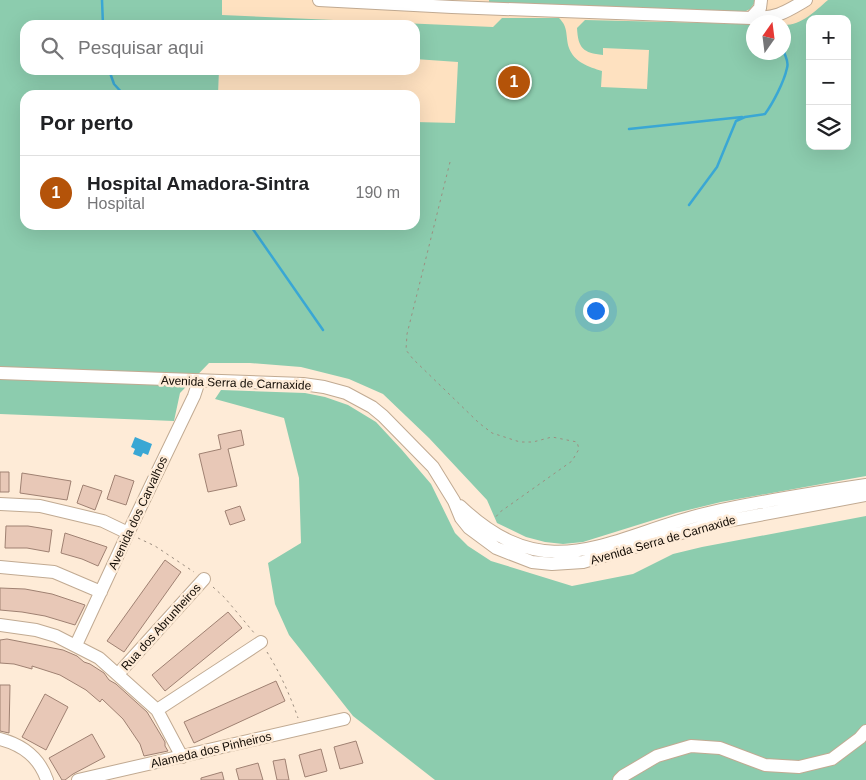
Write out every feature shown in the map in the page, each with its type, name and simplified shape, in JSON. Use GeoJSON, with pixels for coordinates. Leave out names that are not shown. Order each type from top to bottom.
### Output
{"type":"FeatureCollection","features":[{"type":"Feature","properties":{"kind":"street"},"geometry":{"type":"LineString","coordinates":[[320,0],[477,4],[746,18]]}},
{"type":"Feature","properties":{"kind":"street"},"geometry":{"type":"LineString","coordinates":[[754,15],[760,8],[762,0]]}},
{"type":"Feature","properties":{"kind":"street"},"geometry":{"type":"LineString","coordinates":[[778,15],[806,0]]}},
{"type":"Feature","properties":{"kind":"street","name":"Avenida Serra de Carnaxide"},"geometry":{"type":"LineString","coordinates":[[0,373],[199,382],[304,384],[346,393],[359,399],[383,416],[433,467],[468,528],[496,548],[532,562],[567,564],[596,560],[711,524],[866,495]]}},
{"type":"Feature","properties":{"kind":"street","name":"Avenida dos Carvalhos"},"geometry":{"type":"LineString","coordinates":[[76,645],[199,382]]}},
{"type":"Feature","properties":{"kind":"street","name":"Avenida Serra de Carnaxide"},"geometry":{"type":"LineString","coordinates":[[454,501],[486,529],[514,544],[532,549],[562,552],[602,545],[707,513],[866,484]]}},
{"type":"Feature","properties":{"kind":"street"},"geometry":{"type":"LineString","coordinates":[[0,504],[40,506],[103,522],[128,533]]}},
{"type":"Feature","properties":{"kind":"street"},"geometry":{"type":"LineString","coordinates":[[0,566],[54,572],[101,592]]}},
{"type":"Feature","properties":{"kind":"street","name":"Rua dos Abrunheiros"},"geometry":{"type":"LineString","coordinates":[[118,674],[204,579]]}},
{"type":"Feature","properties":{"kind":"street"},"geometry":{"type":"LineString","coordinates":[[0,625],[36,630],[56,636],[98,658],[157,710],[182,757]]}},
{"type":"Feature","properties":{"kind":"street"},"geometry":{"type":"LineString","coordinates":[[157,710],[261,642]]}},
{"type":"Feature","properties":{"kind":"street","name":"Alameda dos Pinheiros"},"geometry":{"type":"LineString","coordinates":[[78,780],[344,719]]}},
{"type":"Feature","properties":{"kind":"street"},"geometry":{"type":"LineString","coordinates":[[619,780],[657,756],[691,746],[720,748],[765,766],[799,767],[832,759],[860,738],[866,730]]}},
{"type":"Feature","properties":{"kind":"street"},"geometry":{"type":"LineString","coordinates":[[0,739],[14,742],[31,753],[43,768],[47,780]]}},
{"type":"Feature","properties":{"kind":"path"},"geometry":{"type":"LineString","coordinates":[[450,162],[407,334],[406,350],[479,423],[492,433],[520,442],[533,442],[552,438],[572,440],[577,442],[579,449],[572,461],[500,512],[486,529]]}},
{"type":"Feature","properties":{"kind":"path"},"geometry":{"type":"LineString","coordinates":[[128,533],[172,556],[204,579],[225,598],[261,642],[278,670],[302,728]]}},
{"type":"Feature","properties":{"kind":"shaded area"},"geometry":{"type":"Polygon","coordinates":[[[222,0],[866,0],[865,171],[420,151],[420,90],[218,90],[219,75],[420,75],[420,20],[221,20],[222,0]]]}},
{"type":"Feature","properties":{"kind":"green space"},"geometry":{"type":"Polygon","coordinates":[[[0,0],[222,0],[222,15],[335,20],[20,20],[20,75],[219,75],[218,90],[20,90],[20,230],[420,230],[420,122],[455,123],[458,62],[420,59],[420,24],[493,27],[502,18],[559,18],[564,25],[569,48],[574,57],[587,66],[602,71],[601,87],[647,89],[649,50],[603,48],[603,55],[591,53],[580,45],[577,28],[585,20],[746,24],[746,60],[791,60],[791,24],[806,17],[806,150],[851,150],[851,15],[810,15],[828,0],[866,0],[866,476],[721,502],[676,513],[583,542],[563,544],[545,542],[526,537],[497,523],[487,500],[429,438],[383,394],[349,379],[301,367],[250,363],[209,363],[180,393],[174,421],[0,414],[0,0]]]}},
{"type":"Feature","properties":{"kind":"green space"},"geometry":{"type":"Polygon","coordinates":[[[489,0],[757,0],[750,9],[740,14],[489,3],[489,0]]]}},
{"type":"Feature","properties":{"kind":"green space"},"geometry":{"type":"Polygon","coordinates":[[[221,390],[305,393],[325,397],[348,405],[376,422],[431,484],[455,533],[468,546],[491,561],[572,586],[633,574],[673,554],[702,547],[866,516],[866,780],[435,780],[353,716],[289,635],[275,604],[268,563],[301,543],[299,478],[284,418],[215,399],[221,390]]]}},
{"type":"Feature","properties":{"kind":"water"},"geometry":{"type":"Polygon","coordinates":[[[135,437],[152,444],[148,455],[143,453],[141,457],[133,454],[135,449],[131,447],[135,437]]]}},
{"type":"Feature","properties":{"kind":"building"},"geometry":{"type":"Polygon","coordinates":[[[241,430],[244,445],[228,449],[237,486],[208,492],[199,454],[221,449],[218,435],[241,430]]]}},
{"type":"Feature","properties":{"kind":"building"},"geometry":{"type":"Polygon","coordinates":[[[0,472],[9,472],[9,492],[0,492],[0,472]]]}},
{"type":"Feature","properties":{"kind":"building"},"geometry":{"type":"Polygon","coordinates":[[[22,473],[71,481],[67,500],[20,493],[22,473]]]}},
{"type":"Feature","properties":{"kind":"building"},"geometry":{"type":"Polygon","coordinates":[[[115,475],[134,481],[126,505],[107,499],[115,475]]]}},
{"type":"Feature","properties":{"kind":"building"},"geometry":{"type":"Polygon","coordinates":[[[83,485],[102,491],[95,510],[77,503],[83,485]]]}},
{"type":"Feature","properties":{"kind":"building"},"geometry":{"type":"Polygon","coordinates":[[[240,506],[245,520],[230,525],[225,511],[240,506]]]}},
{"type":"Feature","properties":{"kind":"building"},"geometry":{"type":"Polygon","coordinates":[[[6,526],[28,526],[52,530],[49,552],[27,548],[5,548],[6,526]]]}},
{"type":"Feature","properties":{"kind":"building"},"geometry":{"type":"Polygon","coordinates":[[[65,533],[107,547],[98,566],[61,553],[65,533]]]}},
{"type":"Feature","properties":{"kind":"building"},"geometry":{"type":"Polygon","coordinates":[[[165,560],[181,572],[124,652],[107,641],[165,560]]]}},
{"type":"Feature","properties":{"kind":"building"},"geometry":{"type":"Polygon","coordinates":[[[0,588],[25,589],[52,594],[85,605],[75,625],[45,616],[0,610],[0,588]]]}},
{"type":"Feature","properties":{"kind":"building"},"geometry":{"type":"Polygon","coordinates":[[[228,612],[242,628],[165,691],[152,675],[228,612]]]}},
{"type":"Feature","properties":{"kind":"building"},"geometry":{"type":"Polygon","coordinates":[[[7,639],[63,650],[77,656],[104,673],[109,680],[147,712],[165,742],[168,751],[144,756],[140,744],[123,719],[102,699],[100,702],[86,690],[60,675],[32,666],[32,669],[14,664],[0,663],[0,640],[7,639]]]}},
{"type":"Feature","properties":{"kind":"building"},"geometry":{"type":"Polygon","coordinates":[[[276,681],[285,701],[194,743],[184,722],[276,681]]]}},
{"type":"Feature","properties":{"kind":"building"},"geometry":{"type":"Polygon","coordinates":[[[0,685],[10,685],[9,733],[0,731],[0,685]]]}},
{"type":"Feature","properties":{"kind":"building"},"geometry":{"type":"Polygon","coordinates":[[[45,694],[68,707],[46,750],[22,737],[45,694]]]}},
{"type":"Feature","properties":{"kind":"building"},"geometry":{"type":"Polygon","coordinates":[[[92,734],[105,757],[62,780],[49,758],[92,734]]]}},
{"type":"Feature","properties":{"kind":"building"},"geometry":{"type":"Polygon","coordinates":[[[356,741],[363,763],[340,769],[334,747],[356,741]]]}},
{"type":"Feature","properties":{"kind":"building"},"geometry":{"type":"Polygon","coordinates":[[[321,749],[327,771],[305,777],[299,755],[321,749]]]}},
{"type":"Feature","properties":{"kind":"building"},"geometry":{"type":"Polygon","coordinates":[[[285,759],[289,780],[277,780],[273,761],[285,759]]]}},
{"type":"Feature","properties":{"kind":"building"},"geometry":{"type":"Polygon","coordinates":[[[258,763],[263,780],[239,780],[236,769],[258,763]]]}},
{"type":"Feature","properties":{"kind":"building"},"geometry":{"type":"Polygon","coordinates":[[[222,772],[224,780],[201,780],[201,778],[222,772]]]}},
{"type":"Feature","properties":{"kind":"waterway"},"geometry":{"type":"LineString","coordinates":[[102,0],[103,20]]}},
{"type":"Feature","properties":{"kind":"waterway"},"geometry":{"type":"LineString","coordinates":[[689,205],[717,167],[736,121],[745,117],[765,114],[786,74],[787,60]]}},
{"type":"Feature","properties":{"kind":"waterway"},"geometry":{"type":"LineString","coordinates":[[111,75],[114,84],[119,90]]}},
{"type":"Feature","properties":{"kind":"waterway"},"geometry":{"type":"LineString","coordinates":[[629,129],[742,117]]}},
{"type":"Feature","properties":{"kind":"waterway"},"geometry":{"type":"LineString","coordinates":[[253,230],[323,330]]}},
{"type":"Feature","properties":{"kind":"place","name":"Hospital Amadora-Sintra"},"geometry":{"type":"Point","coordinates":[514,82]}}]}
